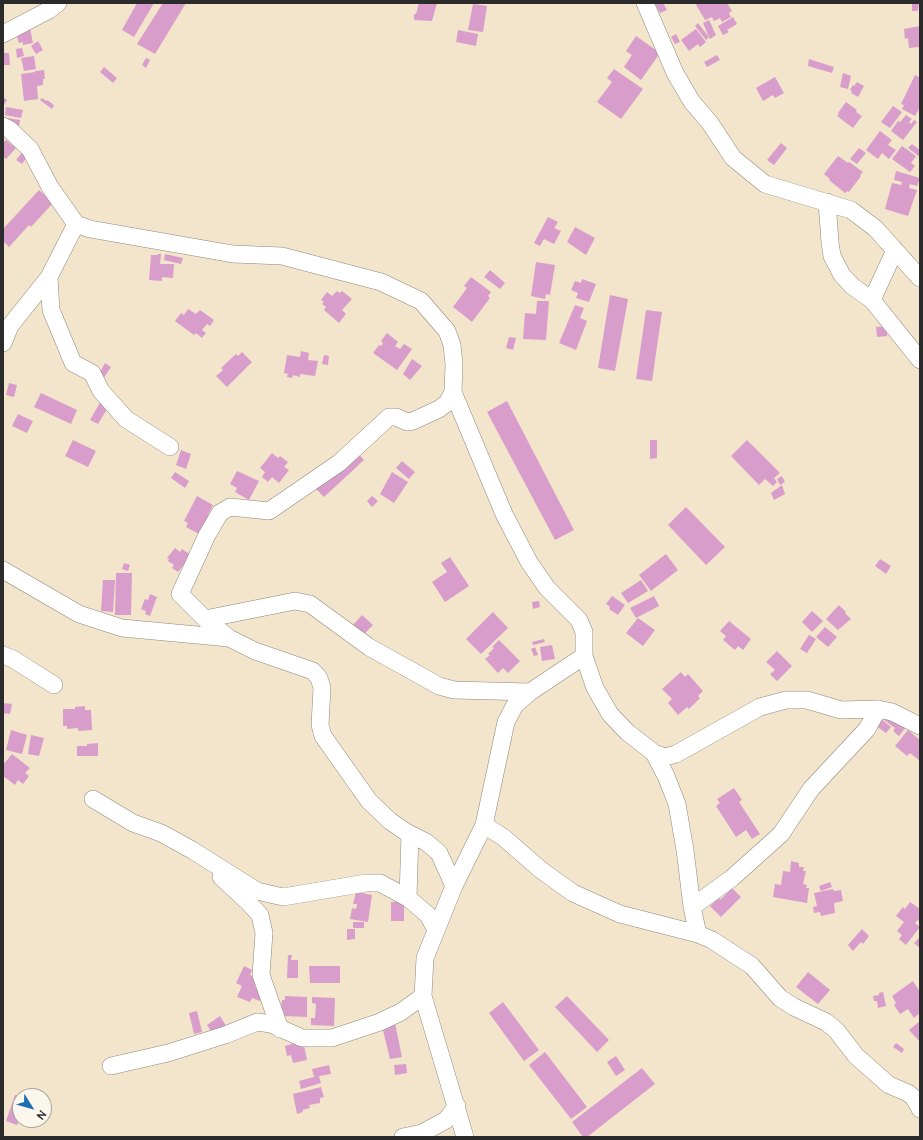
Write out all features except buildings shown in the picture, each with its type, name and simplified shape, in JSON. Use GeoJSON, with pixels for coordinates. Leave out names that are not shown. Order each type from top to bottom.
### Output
{"type":"FeatureCollection","features":[{"type":"Feature","properties":{"kind":"street"},"geometry":{"type":"LineString","coordinates":[[3,34],[58,3]]}},
{"type":"Feature","properties":{"kind":"street"},"geometry":{"type":"LineString","coordinates":[[645,3],[675,73],[692,102],[710,123],[733,158],[765,184],[851,210],[875,228],[920,278]]}},
{"type":"Feature","properties":{"kind":"street"},"geometry":{"type":"LineString","coordinates":[[3,126],[9,129],[30,149],[50,188],[76,224],[90,229],[233,254],[282,256],[381,282],[421,301],[447,332],[452,345],[454,364],[453,392],[504,514],[529,562],[547,588],[579,620],[584,632],[584,656],[595,688],[610,714],[627,732],[654,753],[665,757],[676,754],[760,707],[786,700],[807,700],[841,710],[878,709],[892,712],[920,726]]}},
{"type":"Feature","properties":{"kind":"street"},"geometry":{"type":"LineString","coordinates":[[828,202],[832,256],[842,275],[852,286],[872,300],[920,360]]}},
{"type":"Feature","properties":{"kind":"street"},"geometry":{"type":"LineString","coordinates":[[3,349],[10,326],[49,276],[76,224]]}},
{"type":"Feature","properties":{"kind":"street"},"geometry":{"type":"LineString","coordinates":[[872,300],[895,250]]}},
{"type":"Feature","properties":{"kind":"street"},"geometry":{"type":"LineString","coordinates":[[49,276],[51,310],[73,363],[92,373],[101,391],[126,420],[170,447]]}},
{"type":"Feature","properties":{"kind":"street"},"geometry":{"type":"LineString","coordinates":[[453,392],[447,403],[439,409],[413,421],[407,422],[396,417],[389,417],[339,463],[269,512],[230,507],[220,513],[207,535],[180,594],[205,619],[229,638],[255,651],[313,671],[319,678],[322,688],[320,725],[323,736],[369,801],[390,821],[426,842],[439,853],[454,886]]}},
{"type":"Feature","properties":{"kind":"street"},"geometry":{"type":"LineString","coordinates":[[3,570],[79,614],[122,628],[229,638]]}},
{"type":"Feature","properties":{"kind":"street"},"geometry":{"type":"LineString","coordinates":[[205,619],[295,601],[310,604],[369,647],[439,686],[454,690],[530,692]]}},
{"type":"Feature","properties":{"kind":"street"},"geometry":{"type":"LineString","coordinates":[[3,655],[13,659],[54,685]]}},
{"type":"Feature","properties":{"kind":"street"},"geometry":{"type":"LineString","coordinates":[[465,1137],[423,996],[425,958],[454,886],[484,825],[506,722],[515,706],[530,692],[584,656]]}},
{"type":"Feature","properties":{"kind":"street"},"geometry":{"type":"LineString","coordinates":[[692,907],[732,878],[781,834],[812,789],[867,729],[878,709]]}},
{"type":"Feature","properties":{"kind":"street"},"geometry":{"type":"LineString","coordinates":[[654,753],[666,776],[677,804],[685,850],[692,907],[698,934]]}},
{"type":"Feature","properties":{"kind":"street"},"geometry":{"type":"LineString","coordinates":[[93,799],[133,823],[161,833],[192,850],[257,891],[283,897],[366,883],[380,883],[408,898],[428,914],[436,930]]}},
{"type":"Feature","properties":{"kind":"street"},"geometry":{"type":"LineString","coordinates":[[484,825],[503,837],[541,870],[573,893],[620,914],[698,934],[712,940],[752,966],[780,998],[794,1007],[826,1022],[836,1030],[856,1056],[889,1085],[908,1093],[914,1098],[920,1109]]}},
{"type":"Feature","properties":{"kind":"street"},"geometry":{"type":"LineString","coordinates":[[408,898],[410,834]]}},
{"type":"Feature","properties":{"kind":"street"},"geometry":{"type":"LineString","coordinates":[[192,850],[260,915],[264,933],[261,975],[280,1029]]}},
{"type":"Feature","properties":{"kind":"street"},"geometry":{"type":"LineString","coordinates":[[111,1066],[168,1053],[225,1035],[257,1022],[271,1024],[302,1038],[332,1038],[380,1022],[401,1012],[423,996]]}},
{"type":"Feature","properties":{"kind":"street"},"geometry":{"type":"LineString","coordinates":[[403,1137],[422,1133],[446,1120],[457,1106]]}}]}
